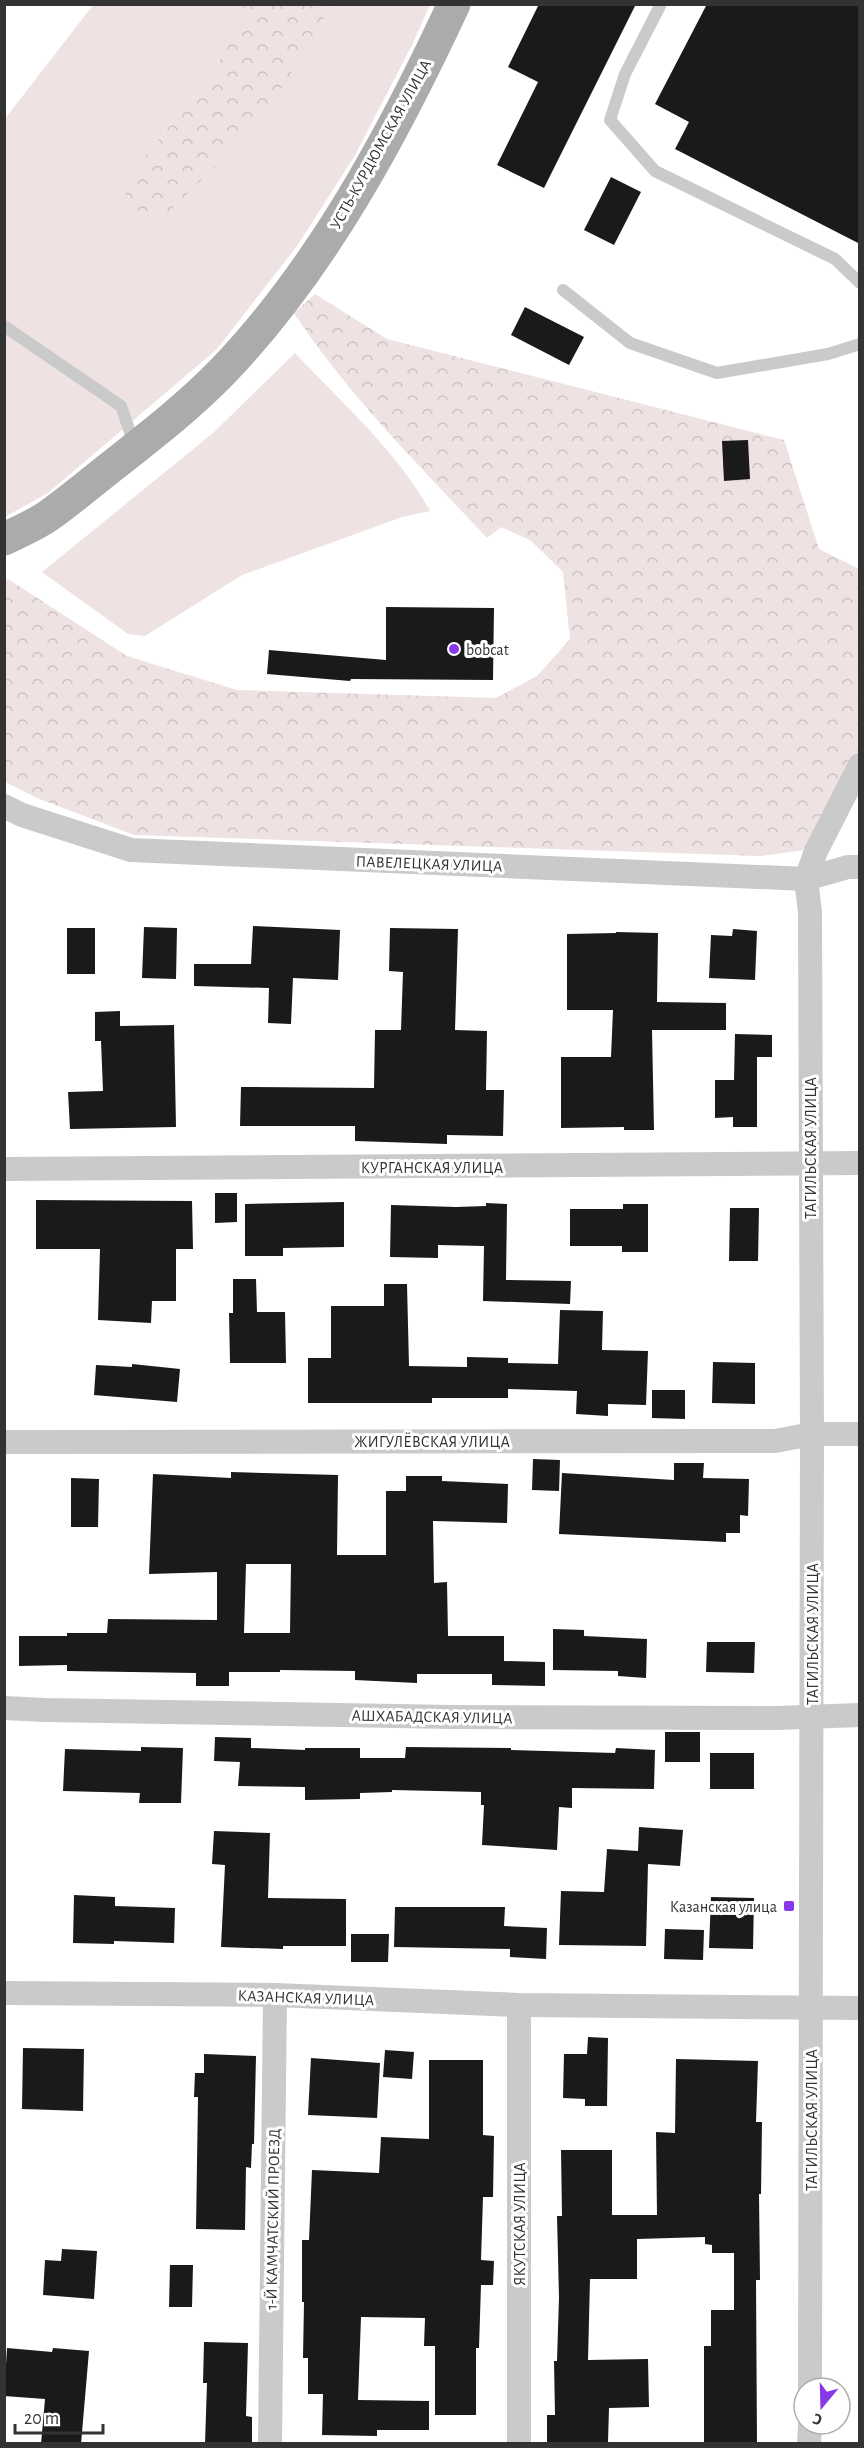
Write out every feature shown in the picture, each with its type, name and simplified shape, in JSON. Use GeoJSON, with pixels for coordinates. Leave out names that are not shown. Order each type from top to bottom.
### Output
{"type":"FeatureCollection","features":[{"type":"Feature","properties":{"kind":"main road","name":"УСТЬ-КУРДЮМСКАЯ УЛИЦА"},"geometry":{"type":"LineString","coordinates":[[4,539],[46,517],[155,434],[223,370],[315,258],[373,165],[454,4]]}},
{"type":"Feature","properties":{"kind":"street"},"geometry":{"type":"LineString","coordinates":[[806,879],[816,851],[860,765]]}},
{"type":"Feature","properties":{"kind":"street","name":"ПАВЕЛЕЦКАЯ УЛИЦА"},"geometry":{"type":"LineString","coordinates":[[4,806],[22,815],[131,850],[806,879],[848,867],[860,867]]}},
{"type":"Feature","properties":{"kind":"street","name":"ТАГИЛЬСКАЯ УЛИЦА"},"geometry":{"type":"LineString","coordinates":[[806,879],[810,912],[812,1434],[810,2376]]}},
{"type":"Feature","properties":{"kind":"street","name":"КУРГАНСКАЯ УЛИЦА"},"geometry":{"type":"LineString","coordinates":[[4,1169],[860,1163]]}},
{"type":"Feature","properties":{"kind":"street","name":"ЖИГУЛЁВСКАЯ УЛИЦА"},"geometry":{"type":"LineString","coordinates":[[4,1442],[776,1441],[812,1434],[860,1434]]}},
{"type":"Feature","properties":{"kind":"street","name":"АШХАБАДСКАЯ УЛИЦА"},"geometry":{"type":"LineString","coordinates":[[4,1708],[464,1717],[777,1718],[860,1715]]}},
{"type":"Feature","properties":{"kind":"street","name":"КАЗАНСКАЯ УЛИЦА"},"geometry":{"type":"LineString","coordinates":[[4,1993],[275,1995],[519,2005],[860,2008]]}},
{"type":"Feature","properties":{"kind":"street","name":"1-Й КАМЧАТСКИЙ ПРОЕЗД"},"geometry":{"type":"LineString","coordinates":[[270,2444],[275,1995]]}},
{"type":"Feature","properties":{"kind":"street","name":"ЯКУТСКАЯ УЛИЦА"},"geometry":{"type":"LineString","coordinates":[[519,2005],[519,2444]]}},
{"type":"Feature","properties":{"kind":"lane"},"geometry":{"type":"LineString","coordinates":[[661,4],[625,74],[610,120],[655,171],[835,259],[860,283]]}},
{"type":"Feature","properties":{"kind":"lane"},"geometry":{"type":"LineString","coordinates":[[563,290],[630,343],[717,373],[828,354],[860,344]]}},
{"type":"Feature","properties":{"kind":"lane"},"geometry":{"type":"LineString","coordinates":[[4,326],[121,406],[135,448]]}},
{"type":"Feature","properties":{"kind":"green space"},"geometry":{"type":"Polygon","coordinates":[[[231,4],[245,7],[215,69],[132,173],[317,32],[330,5],[430,5],[354,157],[297,246],[217,349],[48,493],[5,517],[4,120],[93,5],[231,4]]]}},
{"type":"Feature","properties":{"kind":"green space"},"geometry":{"type":"Polygon","coordinates":[[[231,5],[330,5],[317,32],[257,127],[167,213],[121,210],[132,173],[215,69],[244,8],[231,5]]]}},
{"type":"Feature","properties":{"kind":"green space"},"geometry":{"type":"Polygon","coordinates":[[[315,294],[387,339],[784,440],[819,549],[859,569],[859,749],[826,822],[805,850],[761,856],[134,835],[37,798],[5,782],[4,581],[8,579],[127,656],[237,690],[496,698],[537,676],[570,639],[563,572],[530,540],[501,527],[487,538],[361,401],[294,313],[315,294]]]}},
{"type":"Feature","properties":{"kind":"green space"},"geometry":{"type":"Polygon","coordinates":[[[295,353],[385,448],[417,489],[430,511],[402,517],[242,575],[145,636],[128,634],[42,572],[213,433],[295,353]]]}},
{"type":"Feature","properties":{"kind":"building"},"geometry":{"type":"Polygon","coordinates":[[[539,4],[636,4],[544,188],[497,165],[538,82],[508,67],[539,4]]]}},
{"type":"Feature","properties":{"kind":"building"},"geometry":{"type":"Polygon","coordinates":[[[707,4],[860,4],[860,244],[675,149],[689,122],[655,104],[707,4]]]}},
{"type":"Feature","properties":{"kind":"building"},"geometry":{"type":"Polygon","coordinates":[[[611,177],[641,192],[614,245],[584,230],[611,177]]]}},
{"type":"Feature","properties":{"kind":"building"},"geometry":{"type":"Polygon","coordinates":[[[525,307],[584,337],[569,365],[511,335],[525,307]]]}},
{"type":"Feature","properties":{"kind":"building"},"geometry":{"type":"Polygon","coordinates":[[[748,440],[750,479],[724,481],[722,441],[748,440]]]}},
{"type":"Feature","properties":{"kind":"building"},"geometry":{"type":"Polygon","coordinates":[[[386,607],[494,608],[493,680],[351,679],[350,681],[267,674],[269,650],[386,660],[386,607]]]}},
{"type":"Feature","properties":{"kind":"building"},"geometry":{"type":"Polygon","coordinates":[[[253,926],[340,930],[338,980],[293,978],[291,1024],[268,1023],[269,988],[194,986],[194,964],[251,964],[253,926]]]}},
{"type":"Feature","properties":{"kind":"building"},"geometry":{"type":"Polygon","coordinates":[[[144,927],[177,928],[176,979],[142,978],[144,927]]]}},
{"type":"Feature","properties":{"kind":"building"},"geometry":{"type":"Polygon","coordinates":[[[67,928],[95,928],[95,974],[67,974],[67,928]]]}},
{"type":"Feature","properties":{"kind":"building"},"geometry":{"type":"Polygon","coordinates":[[[390,928],[458,929],[455,1030],[487,1031],[486,1090],[504,1090],[503,1136],[447,1135],[447,1144],[355,1141],[355,1126],[240,1126],[241,1087],[374,1088],[375,1030],[401,1030],[403,972],[389,971],[390,928]]]}},
{"type":"Feature","properties":{"kind":"building"},"geometry":{"type":"Polygon","coordinates":[[[733,929],[757,931],[755,980],[709,978],[711,935],[732,936],[733,929]]]}},
{"type":"Feature","properties":{"kind":"building"},"geometry":{"type":"Polygon","coordinates":[[[658,933],[657,1002],[726,1003],[726,1030],[652,1030],[654,1130],[624,1130],[624,1127],[561,1128],[561,1057],[611,1057],[613,1010],[567,1010],[567,934],[658,933]]]}},
{"type":"Feature","properties":{"kind":"building"},"geometry":{"type":"Polygon","coordinates":[[[120,1011],[120,1026],[174,1025],[176,1127],[70,1129],[68,1092],[103,1091],[101,1041],[95,1041],[95,1012],[120,1011]]]}},
{"type":"Feature","properties":{"kind":"building"},"geometry":{"type":"Polygon","coordinates":[[[735,1034],[772,1035],[772,1057],[757,1057],[757,1127],[733,1127],[733,1117],[715,1118],[715,1080],[734,1080],[735,1034]]]}},
{"type":"Feature","properties":{"kind":"building"},"geometry":{"type":"Polygon","coordinates":[[[215,1193],[237,1193],[237,1222],[215,1223],[215,1193]]]}},
{"type":"Feature","properties":{"kind":"building"},"geometry":{"type":"Polygon","coordinates":[[[36,1200],[192,1201],[193,1249],[176,1249],[176,1301],[152,1301],[151,1323],[98,1320],[100,1249],[36,1249],[36,1200]]]}},
{"type":"Feature","properties":{"kind":"building"},"geometry":{"type":"Polygon","coordinates":[[[344,1202],[344,1247],[283,1248],[283,1256],[245,1256],[245,1204],[344,1202]]]}},
{"type":"Feature","properties":{"kind":"building"},"geometry":{"type":"Polygon","coordinates":[[[486,1203],[507,1204],[506,1280],[571,1281],[570,1304],[483,1301],[484,1246],[438,1245],[438,1258],[390,1257],[391,1205],[456,1207],[486,1206],[486,1203]]]}},
{"type":"Feature","properties":{"kind":"building"},"geometry":{"type":"Polygon","coordinates":[[[623,1204],[648,1204],[648,1252],[622,1252],[622,1246],[570,1246],[570,1209],[623,1209],[623,1204]]]}},
{"type":"Feature","properties":{"kind":"building"},"geometry":{"type":"Polygon","coordinates":[[[730,1208],[759,1208],[758,1261],[729,1261],[730,1208]]]}},
{"type":"Feature","properties":{"kind":"building"},"geometry":{"type":"Polygon","coordinates":[[[233,1279],[256,1279],[257,1312],[285,1312],[286,1363],[230,1363],[229,1313],[233,1313],[233,1279]]]}},
{"type":"Feature","properties":{"kind":"building"},"geometry":{"type":"Polygon","coordinates":[[[384,1284],[407,1284],[409,1366],[467,1367],[467,1357],[508,1358],[508,1363],[558,1364],[560,1310],[603,1311],[602,1350],[648,1351],[646,1405],[608,1404],[608,1416],[576,1414],[577,1391],[508,1389],[508,1398],[432,1398],[432,1403],[308,1403],[308,1358],[331,1358],[331,1306],[384,1306],[384,1284]]]}},
{"type":"Feature","properties":{"kind":"building"},"geometry":{"type":"Polygon","coordinates":[[[713,1362],[755,1363],[755,1404],[712,1403],[713,1362]]]}},
{"type":"Feature","properties":{"kind":"building"},"geometry":{"type":"Polygon","coordinates":[[[132,1364],[180,1369],[177,1402],[94,1395],[96,1365],[132,1367],[132,1364]]]}},
{"type":"Feature","properties":{"kind":"building"},"geometry":{"type":"Polygon","coordinates":[[[652,1390],[685,1390],[685,1419],[652,1418],[652,1390]]]}},
{"type":"Feature","properties":{"kind":"building"},"geometry":{"type":"Polygon","coordinates":[[[533,1459],[560,1460],[559,1491],[532,1490],[533,1459]]]}},
{"type":"Feature","properties":{"kind":"building"},"geometry":{"type":"Polygon","coordinates":[[[674,1463],[704,1463],[703,1478],[749,1479],[748,1516],[740,1515],[740,1533],[726,1533],[726,1542],[559,1534],[562,1473],[674,1480],[674,1463]]]}},
{"type":"Feature","properties":{"kind":"building"},"geometry":{"type":"Polygon","coordinates":[[[231,1472],[338,1475],[337,1555],[386,1555],[386,1491],[406,1491],[406,1476],[442,1476],[442,1481],[508,1484],[507,1523],[433,1521],[434,1583],[447,1582],[448,1636],[504,1636],[504,1661],[545,1662],[545,1686],[492,1685],[492,1674],[417,1674],[417,1683],[355,1680],[355,1671],[280,1670],[280,1672],[229,1672],[229,1686],[196,1686],[196,1673],[67,1671],[67,1665],[19,1666],[19,1636],[107,1633],[108,1619],[217,1620],[217,1572],[149,1574],[153,1474],[231,1478],[231,1472]],[[246,1564],[244,1633],[290,1633],[291,1564],[246,1564]]]}},
{"type":"Feature","properties":{"kind":"building"},"geometry":{"type":"Polygon","coordinates":[[[71,1478],[99,1479],[98,1527],[71,1527],[71,1478]]]}},
{"type":"Feature","properties":{"kind":"building"},"geometry":{"type":"Polygon","coordinates":[[[553,1629],[584,1630],[584,1636],[647,1639],[646,1678],[618,1676],[618,1671],[553,1670],[553,1629]]]}},
{"type":"Feature","properties":{"kind":"building"},"geometry":{"type":"Polygon","coordinates":[[[707,1642],[755,1642],[754,1673],[706,1672],[707,1642]]]}},
{"type":"Feature","properties":{"kind":"building"},"geometry":{"type":"Polygon","coordinates":[[[665,1732],[700,1732],[700,1762],[665,1762],[665,1732]]]}},
{"type":"Feature","properties":{"kind":"building"},"geometry":{"type":"Polygon","coordinates":[[[215,1737],[251,1738],[251,1748],[305,1750],[305,1748],[360,1748],[360,1758],[405,1758],[406,1747],[511,1748],[511,1750],[615,1753],[616,1748],[655,1750],[654,1789],[572,1788],[572,1808],[559,1807],[557,1850],[482,1845],[484,1805],[481,1805],[481,1792],[392,1790],[392,1792],[360,1793],[360,1799],[305,1800],[305,1787],[238,1786],[240,1762],[214,1761],[215,1737]]]}},
{"type":"Feature","properties":{"kind":"building"},"geometry":{"type":"Polygon","coordinates":[[[141,1747],[183,1748],[181,1803],[139,1803],[140,1793],[63,1791],[65,1749],[141,1751],[141,1747]]]}},
{"type":"Feature","properties":{"kind":"building"},"geometry":{"type":"Polygon","coordinates":[[[710,1753],[754,1753],[754,1789],[710,1789],[710,1753]]]}},
{"type":"Feature","properties":{"kind":"building"},"geometry":{"type":"Polygon","coordinates":[[[639,1827],[683,1830],[680,1866],[648,1864],[646,1946],[559,1945],[561,1891],[604,1892],[607,1849],[638,1851],[639,1827]]]}},
{"type":"Feature","properties":{"kind":"building"},"geometry":{"type":"Polygon","coordinates":[[[214,1831],[270,1833],[268,1898],[346,1899],[346,1946],[283,1946],[283,1949],[221,1947],[225,1865],[212,1864],[214,1831]]]}},
{"type":"Feature","properties":{"kind":"building"},"geometry":{"type":"Polygon","coordinates":[[[74,1895],[115,1897],[115,1906],[175,1908],[174,1943],[114,1941],[114,1944],[73,1943],[74,1895]]]}},
{"type":"Feature","properties":{"kind":"building"},"geometry":{"type":"Polygon","coordinates":[[[711,1897],[754,1898],[753,1949],[709,1948],[711,1897]]]}},
{"type":"Feature","properties":{"kind":"building"},"geometry":{"type":"Polygon","coordinates":[[[395,1907],[505,1907],[504,1926],[547,1928],[546,1959],[510,1957],[510,1949],[394,1947],[395,1907]]]}},
{"type":"Feature","properties":{"kind":"building"},"geometry":{"type":"Polygon","coordinates":[[[665,1929],[704,1930],[703,1960],[664,1959],[665,1929]]]}},
{"type":"Feature","properties":{"kind":"building"},"geometry":{"type":"Polygon","coordinates":[[[351,1934],[389,1934],[388,1962],[351,1962],[351,1934]]]}},
{"type":"Feature","properties":{"kind":"building"},"geometry":{"type":"Polygon","coordinates":[[[588,2037],[608,2038],[607,2106],[585,2106],[585,2099],[563,2098],[564,2054],[587,2054],[588,2037]]]}},
{"type":"Feature","properties":{"kind":"building"},"geometry":{"type":"Polygon","coordinates":[[[23,2048],[84,2049],[83,2111],[22,2109],[23,2048]]]}},
{"type":"Feature","properties":{"kind":"building"},"geometry":{"type":"Polygon","coordinates":[[[385,2050],[414,2052],[412,2079],[383,2077],[385,2050]]]}},
{"type":"Feature","properties":{"kind":"building"},"geometry":{"type":"Polygon","coordinates":[[[204,2054],[256,2056],[254,2144],[252,2144],[251,2168],[246,2167],[245,2230],[196,2229],[198,2097],[194,2097],[195,2073],[204,2073],[204,2054]]]}},
{"type":"Feature","properties":{"kind":"building"},"geometry":{"type":"Polygon","coordinates":[[[311,2058],[380,2063],[377,2118],[308,2115],[311,2058]]]}},
{"type":"Feature","properties":{"kind":"building"},"geometry":{"type":"Polygon","coordinates":[[[676,2059],[758,2061],[756,2122],[762,2122],[761,2194],[759,2194],[760,2280],[756,2280],[757,2444],[704,2444],[704,2346],[711,2346],[711,2310],[734,2310],[734,2253],[712,2253],[712,2245],[705,2244],[705,2237],[637,2239],[637,2279],[590,2279],[588,2360],[648,2359],[649,2407],[609,2408],[608,2442],[547,2442],[547,2415],[555,2415],[554,2361],[557,2361],[559,2297],[557,2216],[562,2216],[561,2150],[612,2150],[612,2215],[657,2215],[656,2132],[675,2133],[676,2059]]]}},
{"type":"Feature","properties":{"kind":"building"},"geometry":{"type":"Polygon","coordinates":[[[429,2060],[483,2060],[483,2135],[494,2136],[493,2197],[483,2197],[481,2260],[494,2261],[493,2285],[481,2285],[479,2348],[476,2348],[476,2415],[435,2415],[435,2346],[424,2346],[425,2318],[361,2317],[358,2400],[429,2401],[429,2430],[377,2430],[377,2436],[322,2435],[323,2394],[308,2394],[308,2358],[303,2358],[302,2240],[309,2240],[312,2170],[379,2173],[381,2137],[429,2139],[429,2060]]]}},
{"type":"Feature","properties":{"kind":"building"},"geometry":{"type":"Polygon","coordinates":[[[62,2249],[97,2251],[94,2299],[43,2295],[45,2260],[61,2261],[62,2249]]]}},
{"type":"Feature","properties":{"kind":"building"},"geometry":{"type":"Polygon","coordinates":[[[170,2265],[193,2265],[192,2307],[169,2307],[170,2265]]]}},
{"type":"Feature","properties":{"kind":"building"},"geometry":{"type":"Polygon","coordinates":[[[204,2342],[248,2343],[246,2416],[252,2417],[252,2444],[205,2444],[207,2383],[203,2383],[204,2342]]]}},
{"type":"Feature","properties":{"kind":"building"},"geometry":{"type":"Polygon","coordinates":[[[7,2348],[52,2352],[53,2348],[89,2351],[81,2444],[41,2444],[45,2399],[4,2396],[7,2348]]]}},
{"type":"Feature","properties":{"kind":"place","name":"bobcat"},"geometry":{"type":"Point","coordinates":[454,649]}},
{"type":"Feature","properties":{"kind":"place","name":"Казанская улица"},"geometry":{"type":"Point","coordinates":[789,1906]}}]}
